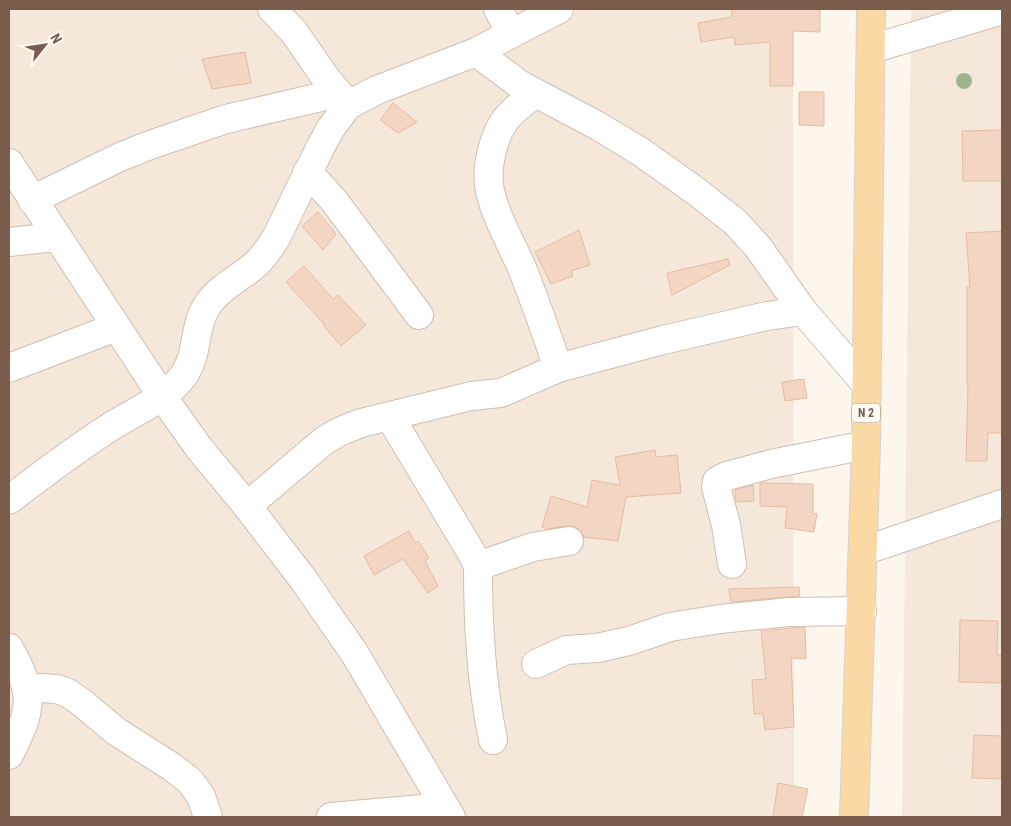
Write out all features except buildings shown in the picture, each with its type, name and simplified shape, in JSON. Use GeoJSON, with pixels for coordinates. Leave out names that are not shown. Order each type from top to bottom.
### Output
{"type":"FeatureCollection","features":[{"type":"Feature","properties":{"kind":"main road","name":"N 2"},"geometry":{"type":"LineString","coordinates":[[854,817],[866,445],[872,9]]}},
{"type":"Feature","properties":{"kind":"street"},"geometry":{"type":"LineString","coordinates":[[272,9],[294,32],[343,99]]}},
{"type":"Feature","properties":{"kind":"street"},"geometry":{"type":"LineString","coordinates":[[498,9],[511,33]]}},
{"type":"Feature","properties":{"kind":"street"},"geometry":{"type":"LineString","coordinates":[[32,200],[120,157],[226,119],[343,99],[377,90],[476,52],[559,9]]}},
{"type":"Feature","properties":{"kind":"street"},"geometry":{"type":"LineString","coordinates":[[871,49],[1002,10]]}},
{"type":"Feature","properties":{"kind":"street"},"geometry":{"type":"LineString","coordinates":[[476,52],[519,84],[598,126],[641,152],[728,216],[758,247],[803,311],[866,384]]}},
{"type":"Feature","properties":{"kind":"street"},"geometry":{"type":"LineString","coordinates":[[536,94],[521,104],[506,119],[495,139],[489,162],[489,190],[500,221],[541,317],[558,368]]}},
{"type":"Feature","properties":{"kind":"street"},"geometry":{"type":"LineString","coordinates":[[9,500],[105,430],[162,396],[184,375],[195,350],[203,312],[209,302],[255,264],[276,238],[306,173],[331,128],[343,99]]}},
{"type":"Feature","properties":{"kind":"street"},"geometry":{"type":"LineString","coordinates":[[9,163],[162,396],[199,448],[303,578],[354,654],[448,812],[331,817]]}},
{"type":"Feature","properties":{"kind":"street"},"geometry":{"type":"LineString","coordinates":[[306,173],[335,202],[419,315]]}},
{"type":"Feature","properties":{"kind":"street"},"geometry":{"type":"LineString","coordinates":[[9,242],[56,237]]}},
{"type":"Feature","properties":{"kind":"street"},"geometry":{"type":"LineString","coordinates":[[247,506],[325,440],[361,423],[471,396],[501,393],[558,368],[663,340],[767,316],[803,311]]}},
{"type":"Feature","properties":{"kind":"street"},"geometry":{"type":"LineString","coordinates":[[9,368],[116,327]]}},
{"type":"Feature","properties":{"kind":"street"},"geometry":{"type":"LineString","coordinates":[[390,417],[474,556],[478,566],[479,648],[486,705],[493,740]]}},
{"type":"Feature","properties":{"kind":"street"},"geometry":{"type":"LineString","coordinates":[[732,564],[726,525],[716,487],[718,481],[727,476],[771,464],[866,445]]}},
{"type":"Feature","properties":{"kind":"street"},"geometry":{"type":"LineString","coordinates":[[863,551],[1002,504]]}},
{"type":"Feature","properties":{"kind":"street"},"geometry":{"type":"LineString","coordinates":[[478,566],[533,547],[569,541]]}},
{"type":"Feature","properties":{"kind":"street"},"geometry":{"type":"LineString","coordinates":[[536,664],[566,650],[597,648],[629,641],[670,628],[720,618],[788,612],[862,611]]}},
{"type":"Feature","properties":{"kind":"street"},"geometry":{"type":"LineString","coordinates":[[9,648],[20,669],[28,691],[27,714],[9,755]]}},
{"type":"Feature","properties":{"kind":"street"},"geometry":{"type":"LineString","coordinates":[[28,691],[41,688],[57,689],[68,693],[81,702],[118,732],[190,781],[201,796],[208,817]]}},
{"type":"Feature","properties":{"kind":"shaded area"},"geometry":{"type":"Polygon","coordinates":[[[9,9],[793,9],[794,817],[9,817],[9,9]]]}},
{"type":"Feature","properties":{"kind":"shaded area"},"geometry":{"type":"Polygon","coordinates":[[[911,9],[1002,9],[1002,817],[902,817],[911,9]]]}}]}
